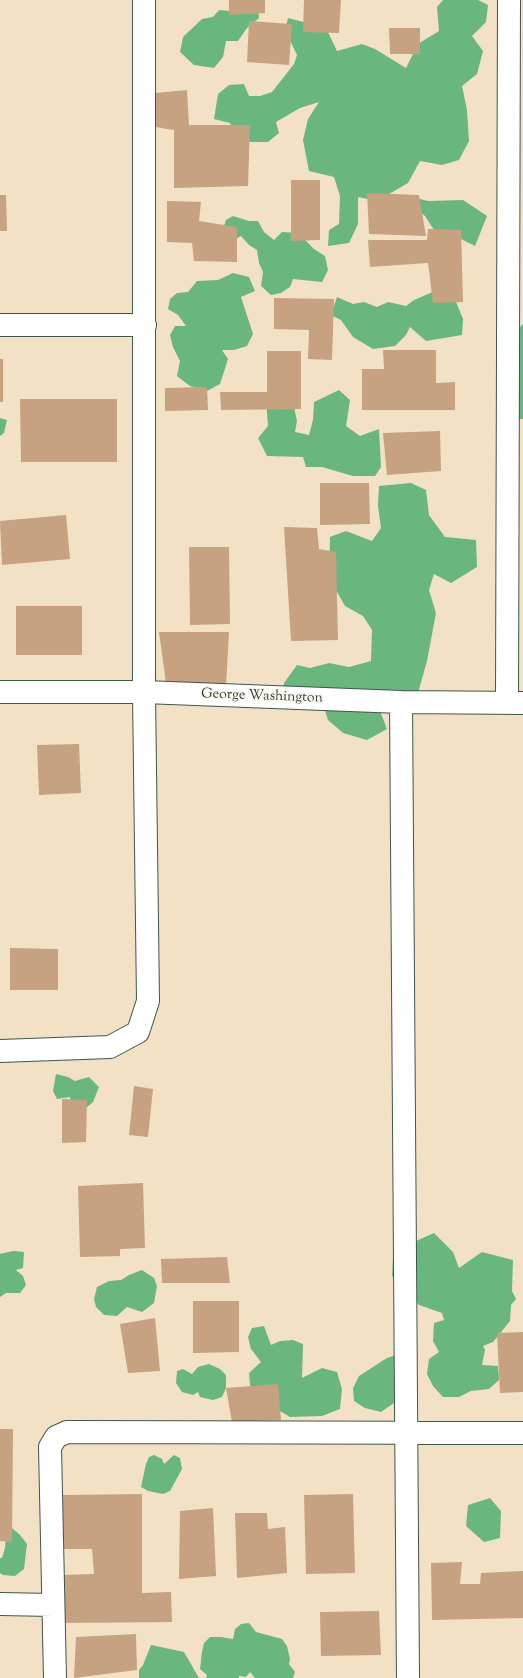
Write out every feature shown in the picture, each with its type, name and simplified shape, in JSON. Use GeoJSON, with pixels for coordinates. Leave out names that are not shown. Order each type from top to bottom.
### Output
{"type":"FeatureCollection","features":[{"type":"Feature","properties":{"kind":"street"},"geometry":{"type":"LineString","coordinates":[[0,1051],[110,1047],[138,1032],[148,1001],[144,692],[144,0]]}},
{"type":"Feature","properties":{"kind":"street"},"geometry":{"type":"LineString","coordinates":[[509,0],[515,703]]}},
{"type":"Feature","properties":{"kind":"street"},"geometry":{"type":"LineString","coordinates":[[0,325],[145,325]]}},
{"type":"Feature","properties":{"kind":"street","name":"George Washington"},"geometry":{"type":"LineString","coordinates":[[0,692],[144,692],[401,702],[515,703]]}},
{"type":"Feature","properties":{"kind":"street"},"geometry":{"type":"LineString","coordinates":[[401,702],[408,1678]]}},
{"type":"Feature","properties":{"kind":"street"},"geometry":{"type":"LineString","coordinates":[[55,1678],[50,1447],[56,1437],[67,1432],[406,1434],[523,1433]]}},
{"type":"Feature","properties":{"kind":"street"},"geometry":{"type":"LineString","coordinates":[[0,1604],[53,1605]]}},
{"type":"Feature","properties":{"kind":"green space"},"geometry":{"type":"Polygon","coordinates":[[[443,0],[478,0],[488,5],[486,22],[472,36],[483,51],[477,74],[462,86],[467,110],[469,141],[459,160],[442,165],[420,161],[408,183],[377,201],[358,197],[358,224],[349,243],[328,246],[329,230],[339,224],[340,196],[334,177],[309,171],[303,140],[308,119],[319,102],[300,108],[276,122],[279,133],[268,142],[251,142],[239,138],[230,123],[214,119],[218,94],[229,85],[244,84],[249,96],[260,96],[272,92],[294,64],[297,55],[285,30],[288,18],[326,28],[337,51],[362,44],[375,49],[406,68],[421,42],[439,31],[437,7],[443,0]]]}},
{"type":"Feature","properties":{"kind":"green space"},"geometry":{"type":"Polygon","coordinates":[[[258,5],[259,18],[247,28],[238,41],[226,41],[223,57],[214,68],[194,65],[180,52],[183,37],[202,19],[213,17],[219,10],[230,11],[258,5]]]}},
{"type":"Feature","properties":{"kind":"green space"},"geometry":{"type":"Polygon","coordinates":[[[420,199],[428,201],[463,200],[487,216],[475,246],[459,238],[434,230],[425,216],[411,205],[420,199]]]}},
{"type":"Feature","properties":{"kind":"green space"},"geometry":{"type":"Polygon","coordinates":[[[233,216],[249,221],[258,221],[264,232],[274,240],[282,232],[298,233],[314,249],[325,256],[328,270],[322,282],[293,279],[290,287],[281,293],[271,295],[261,286],[263,272],[259,263],[257,250],[249,245],[241,236],[232,241],[223,229],[226,220],[233,216]]]}},
{"type":"Feature","properties":{"kind":"green space"},"geometry":{"type":"Polygon","coordinates":[[[233,273],[249,277],[255,291],[241,297],[253,334],[247,346],[234,350],[222,350],[228,359],[220,384],[207,391],[190,386],[177,376],[180,361],[173,347],[170,335],[175,326],[186,326],[178,315],[168,309],[170,299],[177,293],[188,292],[197,281],[218,280],[233,273]]]}},
{"type":"Feature","properties":{"kind":"green space"},"geometry":{"type":"Polygon","coordinates":[[[435,291],[454,297],[463,319],[462,335],[426,341],[410,327],[406,335],[395,346],[373,349],[353,337],[341,320],[331,315],[337,297],[353,304],[364,302],[377,307],[388,302],[406,306],[414,300],[435,291]]]}},
{"type":"Feature","properties":{"kind":"green space"},"geometry":{"type":"Polygon","coordinates":[[[523,324],[523,419],[512,419],[513,334],[523,324]]]}},
{"type":"Feature","properties":{"kind":"green space"},"geometry":{"type":"Polygon","coordinates":[[[339,390],[350,400],[346,426],[360,436],[379,429],[381,467],[375,476],[353,476],[322,467],[306,467],[303,457],[267,456],[258,438],[268,426],[266,401],[292,398],[297,421],[295,432],[309,435],[313,420],[314,402],[339,390]]]}},
{"type":"Feature","properties":{"kind":"green space"},"geometry":{"type":"Polygon","coordinates":[[[0,418],[7,420],[4,433],[0,436],[0,418]]]}},
{"type":"Feature","properties":{"kind":"green space"},"geometry":{"type":"Polygon","coordinates":[[[411,483],[426,490],[429,515],[445,537],[476,540],[477,567],[451,583],[434,574],[429,590],[436,613],[427,661],[418,693],[395,695],[375,689],[375,698],[387,729],[367,740],[343,733],[328,720],[321,698],[283,692],[284,683],[297,665],[310,668],[329,663],[349,667],[371,661],[372,630],[363,616],[345,606],[329,578],[330,537],[346,531],[372,541],[381,528],[378,506],[379,486],[411,483]]]}},
{"type":"Feature","properties":{"kind":"green space"},"geometry":{"type":"Polygon","coordinates":[[[56,1074],[68,1077],[75,1081],[89,1077],[99,1087],[93,1102],[85,1109],[72,1106],[70,1097],[57,1099],[53,1091],[56,1074]]]}},
{"type":"Feature","properties":{"kind":"green space"},"geometry":{"type":"Polygon","coordinates":[[[434,1233],[453,1252],[459,1268],[482,1252],[513,1260],[512,1291],[516,1299],[511,1305],[510,1321],[493,1342],[483,1346],[485,1350],[482,1365],[498,1366],[499,1380],[489,1389],[471,1391],[459,1397],[443,1397],[433,1386],[427,1374],[429,1359],[439,1352],[433,1341],[434,1323],[444,1320],[442,1313],[419,1305],[392,1276],[393,1257],[416,1241],[434,1233]]]}},
{"type":"Feature","properties":{"kind":"green space"},"geometry":{"type":"Polygon","coordinates":[[[13,1251],[24,1252],[23,1268],[16,1270],[23,1276],[26,1285],[20,1293],[6,1293],[0,1297],[0,1254],[13,1251]]]}},
{"type":"Feature","properties":{"kind":"green space"},"geometry":{"type":"Polygon","coordinates":[[[142,1270],[154,1278],[157,1286],[154,1303],[142,1312],[127,1307],[117,1316],[104,1315],[96,1307],[94,1299],[97,1287],[109,1281],[121,1280],[142,1270]]]}},
{"type":"Feature","properties":{"kind":"green space"},"geometry":{"type":"Polygon","coordinates":[[[264,1326],[271,1345],[280,1341],[293,1340],[303,1344],[302,1378],[322,1368],[337,1372],[342,1389],[340,1409],[322,1416],[290,1417],[257,1394],[250,1385],[249,1373],[261,1362],[251,1349],[248,1337],[252,1328],[264,1326]]]}},
{"type":"Feature","properties":{"kind":"green space"},"geometry":{"type":"Polygon","coordinates":[[[399,1354],[400,1390],[394,1403],[381,1412],[365,1408],[354,1401],[353,1388],[359,1376],[387,1358],[399,1354]]]}},
{"type":"Feature","properties":{"kind":"green space"},"geometry":{"type":"Polygon","coordinates":[[[209,1364],[220,1369],[226,1375],[226,1388],[222,1397],[213,1400],[200,1397],[198,1392],[193,1395],[182,1392],[176,1383],[177,1371],[183,1369],[192,1374],[198,1367],[209,1364]]]}},
{"type":"Feature","properties":{"kind":"green space"},"geometry":{"type":"Polygon","coordinates":[[[154,1455],[162,1459],[164,1464],[174,1455],[180,1458],[182,1469],[170,1491],[163,1494],[148,1491],[141,1487],[146,1464],[149,1457],[154,1455]]]}},
{"type":"Feature","properties":{"kind":"green space"},"geometry":{"type":"Polygon","coordinates":[[[490,1498],[501,1511],[500,1538],[484,1542],[466,1526],[468,1505],[490,1498]]]}},
{"type":"Feature","properties":{"kind":"green space"},"geometry":{"type":"Polygon","coordinates":[[[12,1528],[27,1544],[24,1569],[15,1576],[3,1575],[0,1573],[0,1558],[2,1558],[5,1548],[6,1538],[12,1528]]]}},
{"type":"Feature","properties":{"kind":"green space"},"geometry":{"type":"Polygon","coordinates":[[[249,1623],[256,1632],[282,1639],[287,1646],[290,1659],[289,1664],[295,1672],[293,1678],[255,1678],[250,1672],[246,1677],[239,1676],[239,1678],[206,1678],[207,1675],[200,1669],[204,1643],[210,1637],[233,1639],[235,1629],[241,1624],[249,1623]]]}},
{"type":"Feature","properties":{"kind":"green space"},"geometry":{"type":"Polygon","coordinates":[[[151,1645],[184,1652],[199,1678],[139,1678],[139,1670],[143,1665],[151,1645]]]}},
{"type":"Feature","properties":{"kind":"building"},"geometry":{"type":"Polygon","coordinates":[[[229,0],[265,0],[265,13],[229,15],[229,0]]]}},
{"type":"Feature","properties":{"kind":"building"},"geometry":{"type":"Polygon","coordinates":[[[304,0],[341,0],[339,33],[303,32],[304,0]]]}},
{"type":"Feature","properties":{"kind":"building"},"geometry":{"type":"Polygon","coordinates":[[[249,21],[292,24],[289,65],[247,62],[249,21]]]}},
{"type":"Feature","properties":{"kind":"building"},"geometry":{"type":"Polygon","coordinates":[[[389,28],[420,28],[420,54],[390,54],[389,28]]]}},
{"type":"Feature","properties":{"kind":"building"},"geometry":{"type":"Polygon","coordinates":[[[187,90],[189,125],[250,125],[248,186],[174,188],[174,130],[155,127],[156,93],[187,90]]]}},
{"type":"Feature","properties":{"kind":"building"},"geometry":{"type":"Polygon","coordinates":[[[291,180],[320,180],[320,240],[291,241],[291,180]]]}},
{"type":"Feature","properties":{"kind":"building"},"geometry":{"type":"Polygon","coordinates":[[[367,193],[419,195],[426,236],[369,234],[367,193]]]}},
{"type":"Feature","properties":{"kind":"building"},"geometry":{"type":"Polygon","coordinates":[[[0,195],[6,195],[7,231],[0,231],[0,195]]]}},
{"type":"Feature","properties":{"kind":"building"},"geometry":{"type":"Polygon","coordinates":[[[167,201],[201,202],[199,221],[237,227],[237,262],[194,261],[192,243],[167,242],[167,201]]]}},
{"type":"Feature","properties":{"kind":"building"},"geometry":{"type":"Polygon","coordinates":[[[428,229],[461,230],[463,302],[433,303],[428,263],[370,267],[368,240],[427,240],[428,229]]]}},
{"type":"Feature","properties":{"kind":"building"},"geometry":{"type":"Polygon","coordinates":[[[274,298],[334,299],[332,360],[308,359],[309,330],[274,329],[274,298]]]}},
{"type":"Feature","properties":{"kind":"building"},"geometry":{"type":"Polygon","coordinates":[[[383,350],[436,350],[436,383],[455,382],[455,410],[362,410],[362,369],[384,369],[383,350]]]}},
{"type":"Feature","properties":{"kind":"building"},"geometry":{"type":"Polygon","coordinates":[[[267,351],[301,351],[301,409],[221,410],[220,392],[267,392],[267,351]]]}},
{"type":"Feature","properties":{"kind":"building"},"geometry":{"type":"Polygon","coordinates":[[[0,359],[3,359],[3,402],[0,402],[0,359]]]}},
{"type":"Feature","properties":{"kind":"building"},"geometry":{"type":"Polygon","coordinates":[[[207,387],[208,410],[165,411],[165,388],[207,387]]]}},
{"type":"Feature","properties":{"kind":"building"},"geometry":{"type":"Polygon","coordinates":[[[20,399],[117,399],[117,462],[21,462],[20,399]]]}},
{"type":"Feature","properties":{"kind":"building"},"geometry":{"type":"Polygon","coordinates":[[[440,431],[441,471],[387,475],[383,433],[440,431]]]}},
{"type":"Feature","properties":{"kind":"building"},"geometry":{"type":"Polygon","coordinates":[[[320,483],[369,483],[370,524],[320,525],[320,483]]]}},
{"type":"Feature","properties":{"kind":"building"},"geometry":{"type":"Polygon","coordinates":[[[66,515],[70,559],[2,565],[0,521],[66,515]]]}},
{"type":"Feature","properties":{"kind":"building"},"geometry":{"type":"Polygon","coordinates":[[[284,527],[317,528],[319,549],[336,552],[338,640],[291,641],[284,527]]]}},
{"type":"Feature","properties":{"kind":"building"},"geometry":{"type":"Polygon","coordinates":[[[189,547],[229,547],[230,624],[190,625],[189,547]]]}},
{"type":"Feature","properties":{"kind":"building"},"geometry":{"type":"Polygon","coordinates":[[[16,606],[82,606],[82,655],[16,655],[16,606]]]}},
{"type":"Feature","properties":{"kind":"building"},"geometry":{"type":"Polygon","coordinates":[[[159,632],[229,632],[226,686],[166,683],[159,632]]]}},
{"type":"Feature","properties":{"kind":"building"},"geometry":{"type":"Polygon","coordinates":[[[79,744],[81,793],[39,795],[37,745],[79,744]]]}},
{"type":"Feature","properties":{"kind":"building"},"geometry":{"type":"Polygon","coordinates":[[[10,948],[58,949],[58,990],[10,990],[10,948]]]}},
{"type":"Feature","properties":{"kind":"building"},"geometry":{"type":"Polygon","coordinates":[[[134,1086],[153,1089],[148,1137],[129,1135],[134,1086]]]}},
{"type":"Feature","properties":{"kind":"building"},"geometry":{"type":"Polygon","coordinates":[[[62,1099],[87,1100],[86,1142],[62,1143],[62,1099]]]}},
{"type":"Feature","properties":{"kind":"building"},"geometry":{"type":"Polygon","coordinates":[[[143,1183],[145,1248],[120,1249],[120,1256],[80,1257],[78,1186],[143,1183]]]}},
{"type":"Feature","properties":{"kind":"building"},"geometry":{"type":"Polygon","coordinates":[[[227,1257],[230,1283],[162,1283],[161,1259],[227,1257]]]}},
{"type":"Feature","properties":{"kind":"building"},"geometry":{"type":"Polygon","coordinates":[[[193,1301],[239,1301],[239,1352],[193,1353],[193,1301]]]}},
{"type":"Feature","properties":{"kind":"building"},"geometry":{"type":"Polygon","coordinates":[[[155,1318],[160,1371],[128,1373],[120,1324],[155,1318]]]}},
{"type":"Feature","properties":{"kind":"building"},"geometry":{"type":"Polygon","coordinates":[[[523,1332],[523,1392],[500,1393],[497,1333],[523,1332]]]}},
{"type":"Feature","properties":{"kind":"building"},"geometry":{"type":"Polygon","coordinates":[[[278,1384],[281,1420],[232,1422],[226,1388],[278,1384]]]}},
{"type":"Feature","properties":{"kind":"building"},"geometry":{"type":"Polygon","coordinates":[[[0,1429],[13,1429],[12,1542],[0,1541],[0,1429]]]}},
{"type":"Feature","properties":{"kind":"building"},"geometry":{"type":"Polygon","coordinates":[[[142,1494],[142,1593],[171,1592],[172,1622],[59,1623],[60,1575],[94,1574],[92,1549],[63,1549],[62,1495],[142,1494]]]}},
{"type":"Feature","properties":{"kind":"building"},"geometry":{"type":"Polygon","coordinates":[[[353,1494],[355,1573],[306,1574],[304,1495],[353,1494]]]}},
{"type":"Feature","properties":{"kind":"building"},"geometry":{"type":"Polygon","coordinates":[[[213,1508],[216,1576],[179,1579],[180,1511],[213,1508]]]}},
{"type":"Feature","properties":{"kind":"building"},"geometry":{"type":"Polygon","coordinates":[[[235,1513],[267,1513],[268,1529],[285,1527],[287,1573],[237,1578],[235,1513]]]}},
{"type":"Feature","properties":{"kind":"building"},"geometry":{"type":"Polygon","coordinates":[[[462,1562],[460,1584],[480,1584],[481,1573],[523,1571],[523,1618],[432,1620],[431,1563],[462,1562]]]}},
{"type":"Feature","properties":{"kind":"building"},"geometry":{"type":"Polygon","coordinates":[[[379,1611],[381,1655],[321,1656],[320,1612],[379,1611]]]}},
{"type":"Feature","properties":{"kind":"building"},"geometry":{"type":"Polygon","coordinates":[[[136,1634],[137,1670],[74,1678],[76,1637],[136,1634]]]}}]}
